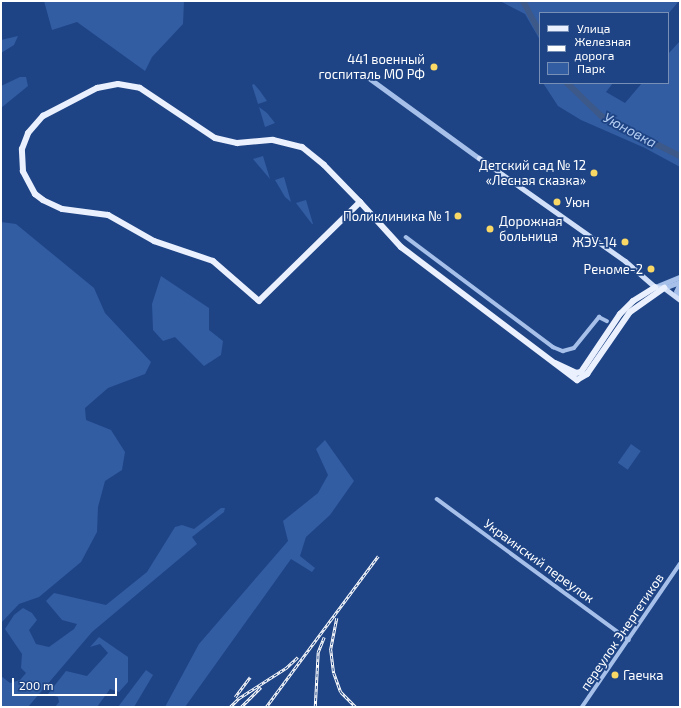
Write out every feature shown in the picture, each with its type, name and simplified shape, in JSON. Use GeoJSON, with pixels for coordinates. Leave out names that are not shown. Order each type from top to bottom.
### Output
{"type":"FeatureCollection","features":[{"type":"Feature","properties":{"kind":"main road"},"geometry":{"type":"LineString","coordinates":[[360,202],[259,301],[213,261],[154,241],[108,215],[62,210],[43,200],[35,194],[26,176],[22,149],[28,133],[43,116],[97,88],[128,85],[140,88],[215,138],[238,143],[273,140],[302,147],[324,165],[360,202],[401,247],[555,363],[576,373],[583,371],[620,314],[634,301],[655,287]]}},
{"type":"Feature","properties":{"kind":"main road"},"geometry":{"type":"LineString","coordinates":[[479,158],[635,268],[655,287],[664,288],[680,299]]}},
{"type":"Feature","properties":{"kind":"main road"},"geometry":{"type":"LineString","coordinates":[[555,363],[561,370],[577,380],[584,378],[625,317],[638,304],[664,288]]}},
{"type":"Feature","properties":{"kind":"street"},"geometry":{"type":"LineString","coordinates":[[365,75],[479,158]]}},
{"type":"Feature","properties":{"kind":"street"},"geometry":{"type":"LineString","coordinates":[[406,237],[553,347],[563,351],[574,348],[599,317],[607,321]]}},
{"type":"Feature","properties":{"kind":"street"},"geometry":{"type":"LineString","coordinates":[[634,301],[649,284],[635,268]]}},
{"type":"Feature","properties":{"kind":"street"},"geometry":{"type":"LineString","coordinates":[[655,287],[680,277]]}},
{"type":"Feature","properties":{"kind":"street"},"geometry":{"type":"LineString","coordinates":[[664,288],[680,283]]}},
{"type":"Feature","properties":{"kind":"street"},"geometry":{"type":"LineString","coordinates":[[680,283],[677,291],[680,299]]}},
{"type":"Feature","properties":{"kind":"street","name":"Украинский переулок"},"geometry":{"type":"LineString","coordinates":[[437,499],[629,640]]}},
{"type":"Feature","properties":{"kind":"street","name":"переулок Энергетиков"},"geometry":{"type":"LineString","coordinates":[[582,707],[679,567]]}},
{"type":"Feature","properties":{"kind":"green space"},"geometry":{"type":"Polygon","coordinates":[[[44,1],[184,1],[183,24],[152,57],[145,71],[77,22],[52,30],[44,1]]]}},
{"type":"Feature","properties":{"kind":"green space"},"geometry":{"type":"Polygon","coordinates":[[[500,1],[679,1],[669,13],[539,12],[539,38],[525,14],[500,1]]]}},
{"type":"Feature","properties":{"kind":"green space"},"geometry":{"type":"Polygon","coordinates":[[[18,36],[14,45],[1,53],[1,40],[18,36]]]}},
{"type":"Feature","properties":{"kind":"green space"},"geometry":{"type":"Polygon","coordinates":[[[680,41],[680,167],[645,148],[581,120],[558,106],[544,84],[612,84],[606,92],[625,103],[641,84],[669,84],[669,53],[680,41]]]}},
{"type":"Feature","properties":{"kind":"green space"},"geometry":{"type":"Polygon","coordinates":[[[20,77],[26,77],[28,86],[1,108],[1,86],[20,77]]]}},
{"type":"Feature","properties":{"kind":"green space"},"geometry":{"type":"Polygon","coordinates":[[[254,84],[267,101],[258,104],[252,85],[254,84]]]}},
{"type":"Feature","properties":{"kind":"green space"},"geometry":{"type":"Polygon","coordinates":[[[259,107],[267,113],[275,123],[265,127],[259,107]]]}},
{"type":"Feature","properties":{"kind":"green space"},"geometry":{"type":"Polygon","coordinates":[[[263,156],[270,179],[253,159],[263,156]]]}},
{"type":"Feature","properties":{"kind":"green space"},"geometry":{"type":"Polygon","coordinates":[[[284,177],[291,202],[285,197],[275,180],[284,177]]]}},
{"type":"Feature","properties":{"kind":"green space"},"geometry":{"type":"Polygon","coordinates":[[[306,200],[313,224],[296,203],[306,200]]]}},
{"type":"Feature","properties":{"kind":"green space"},"geometry":{"type":"Polygon","coordinates":[[[1,222],[16,224],[94,288],[105,313],[151,362],[145,374],[108,388],[85,408],[86,420],[111,430],[125,452],[122,470],[105,481],[98,507],[97,532],[81,562],[39,597],[19,604],[1,623],[1,222]]]}},
{"type":"Feature","properties":{"kind":"green space"},"geometry":{"type":"Polygon","coordinates":[[[161,276],[209,308],[209,330],[223,341],[221,355],[204,366],[175,337],[163,341],[153,330],[152,304],[161,276]]]}},
{"type":"Feature","properties":{"kind":"green space"},"geometry":{"type":"Polygon","coordinates":[[[325,440],[354,481],[330,515],[306,537],[300,556],[315,568],[312,572],[291,559],[185,707],[165,707],[199,644],[288,541],[283,521],[318,493],[328,475],[316,449],[325,440]]]}},
{"type":"Feature","properties":{"kind":"green space"},"geometry":{"type":"Polygon","coordinates":[[[631,444],[641,451],[628,470],[618,463],[631,444]]]}},
{"type":"Feature","properties":{"kind":"green space"},"geometry":{"type":"Polygon","coordinates":[[[221,508],[225,508],[224,512],[192,537],[197,544],[92,632],[28,707],[1,707],[1,676],[10,683],[20,680],[26,673],[21,668],[22,654],[5,629],[14,615],[23,608],[32,613],[37,620],[29,630],[36,644],[49,647],[74,629],[77,624],[62,620],[46,601],[54,593],[106,605],[147,572],[175,527],[182,525],[194,529],[221,508]]]}},
{"type":"Feature","properties":{"kind":"green space"},"geometry":{"type":"Polygon","coordinates":[[[99,637],[128,657],[128,682],[119,692],[110,689],[97,707],[55,707],[59,702],[58,697],[48,694],[66,671],[87,676],[108,653],[100,644],[90,647],[99,637]]]}},
{"type":"Feature","properties":{"kind":"green space"},"geometry":{"type":"Polygon","coordinates":[[[146,670],[153,675],[134,707],[118,707],[146,670]]]}},
{"type":"Feature","properties":{"kind":"waterway","name":"Уюновка"},"geometry":{"type":"LineString","coordinates":[[523,1],[539,31]]}},
{"type":"Feature","properties":{"kind":"waterway","name":"Уюновка"},"geometry":{"type":"LineString","coordinates":[[568,84],[601,116],[680,156]]}},
{"type":"Feature","properties":{"kind":"railway"},"geometry":{"type":"LineString","coordinates":[[266,707],[378,556]]}},
{"type":"Feature","properties":{"kind":"railway"},"geometry":{"type":"LineString","coordinates":[[337,618],[331,650],[334,673],[341,692],[356,707]]}},
{"type":"Feature","properties":{"kind":"railway"},"geometry":{"type":"LineString","coordinates":[[315,707],[318,652],[324,637]]}},
{"type":"Feature","properties":{"kind":"railway"},"geometry":{"type":"LineString","coordinates":[[230,707],[239,698],[286,668],[298,657]]}},
{"type":"Feature","properties":{"kind":"railway"},"geometry":{"type":"LineString","coordinates":[[235,697],[250,677]]}},
{"type":"Feature","properties":{"kind":"railway"},"geometry":{"type":"LineString","coordinates":[[241,707],[261,687]]}},
{"type":"Feature","properties":{"kind":"place","name":"441 военный госпиталь МО РФ"},"geometry":{"type":"Point","coordinates":[434,67]}},
{"type":"Feature","properties":{"kind":"place","name":"Детский сад № 12 «Лесная сказка»"},"geometry":{"type":"Point","coordinates":[594,173]}},
{"type":"Feature","properties":{"kind":"place","name":"Уюн"},"geometry":{"type":"Point","coordinates":[557,202]}},
{"type":"Feature","properties":{"kind":"place","name":"Поликлиника № 1"},"geometry":{"type":"Point","coordinates":[458,216]}},
{"type":"Feature","properties":{"kind":"place","name":"Дорожная больница"},"geometry":{"type":"Point","coordinates":[490,229]}},
{"type":"Feature","properties":{"kind":"place","name":"ЖЭУ-14"},"geometry":{"type":"Point","coordinates":[625,242]}},
{"type":"Feature","properties":{"kind":"place","name":"Реноме-2"},"geometry":{"type":"Point","coordinates":[651,269]}},
{"type":"Feature","properties":{"kind":"place","name":"Гаечка"},"geometry":{"type":"Point","coordinates":[615,675]}}]}
